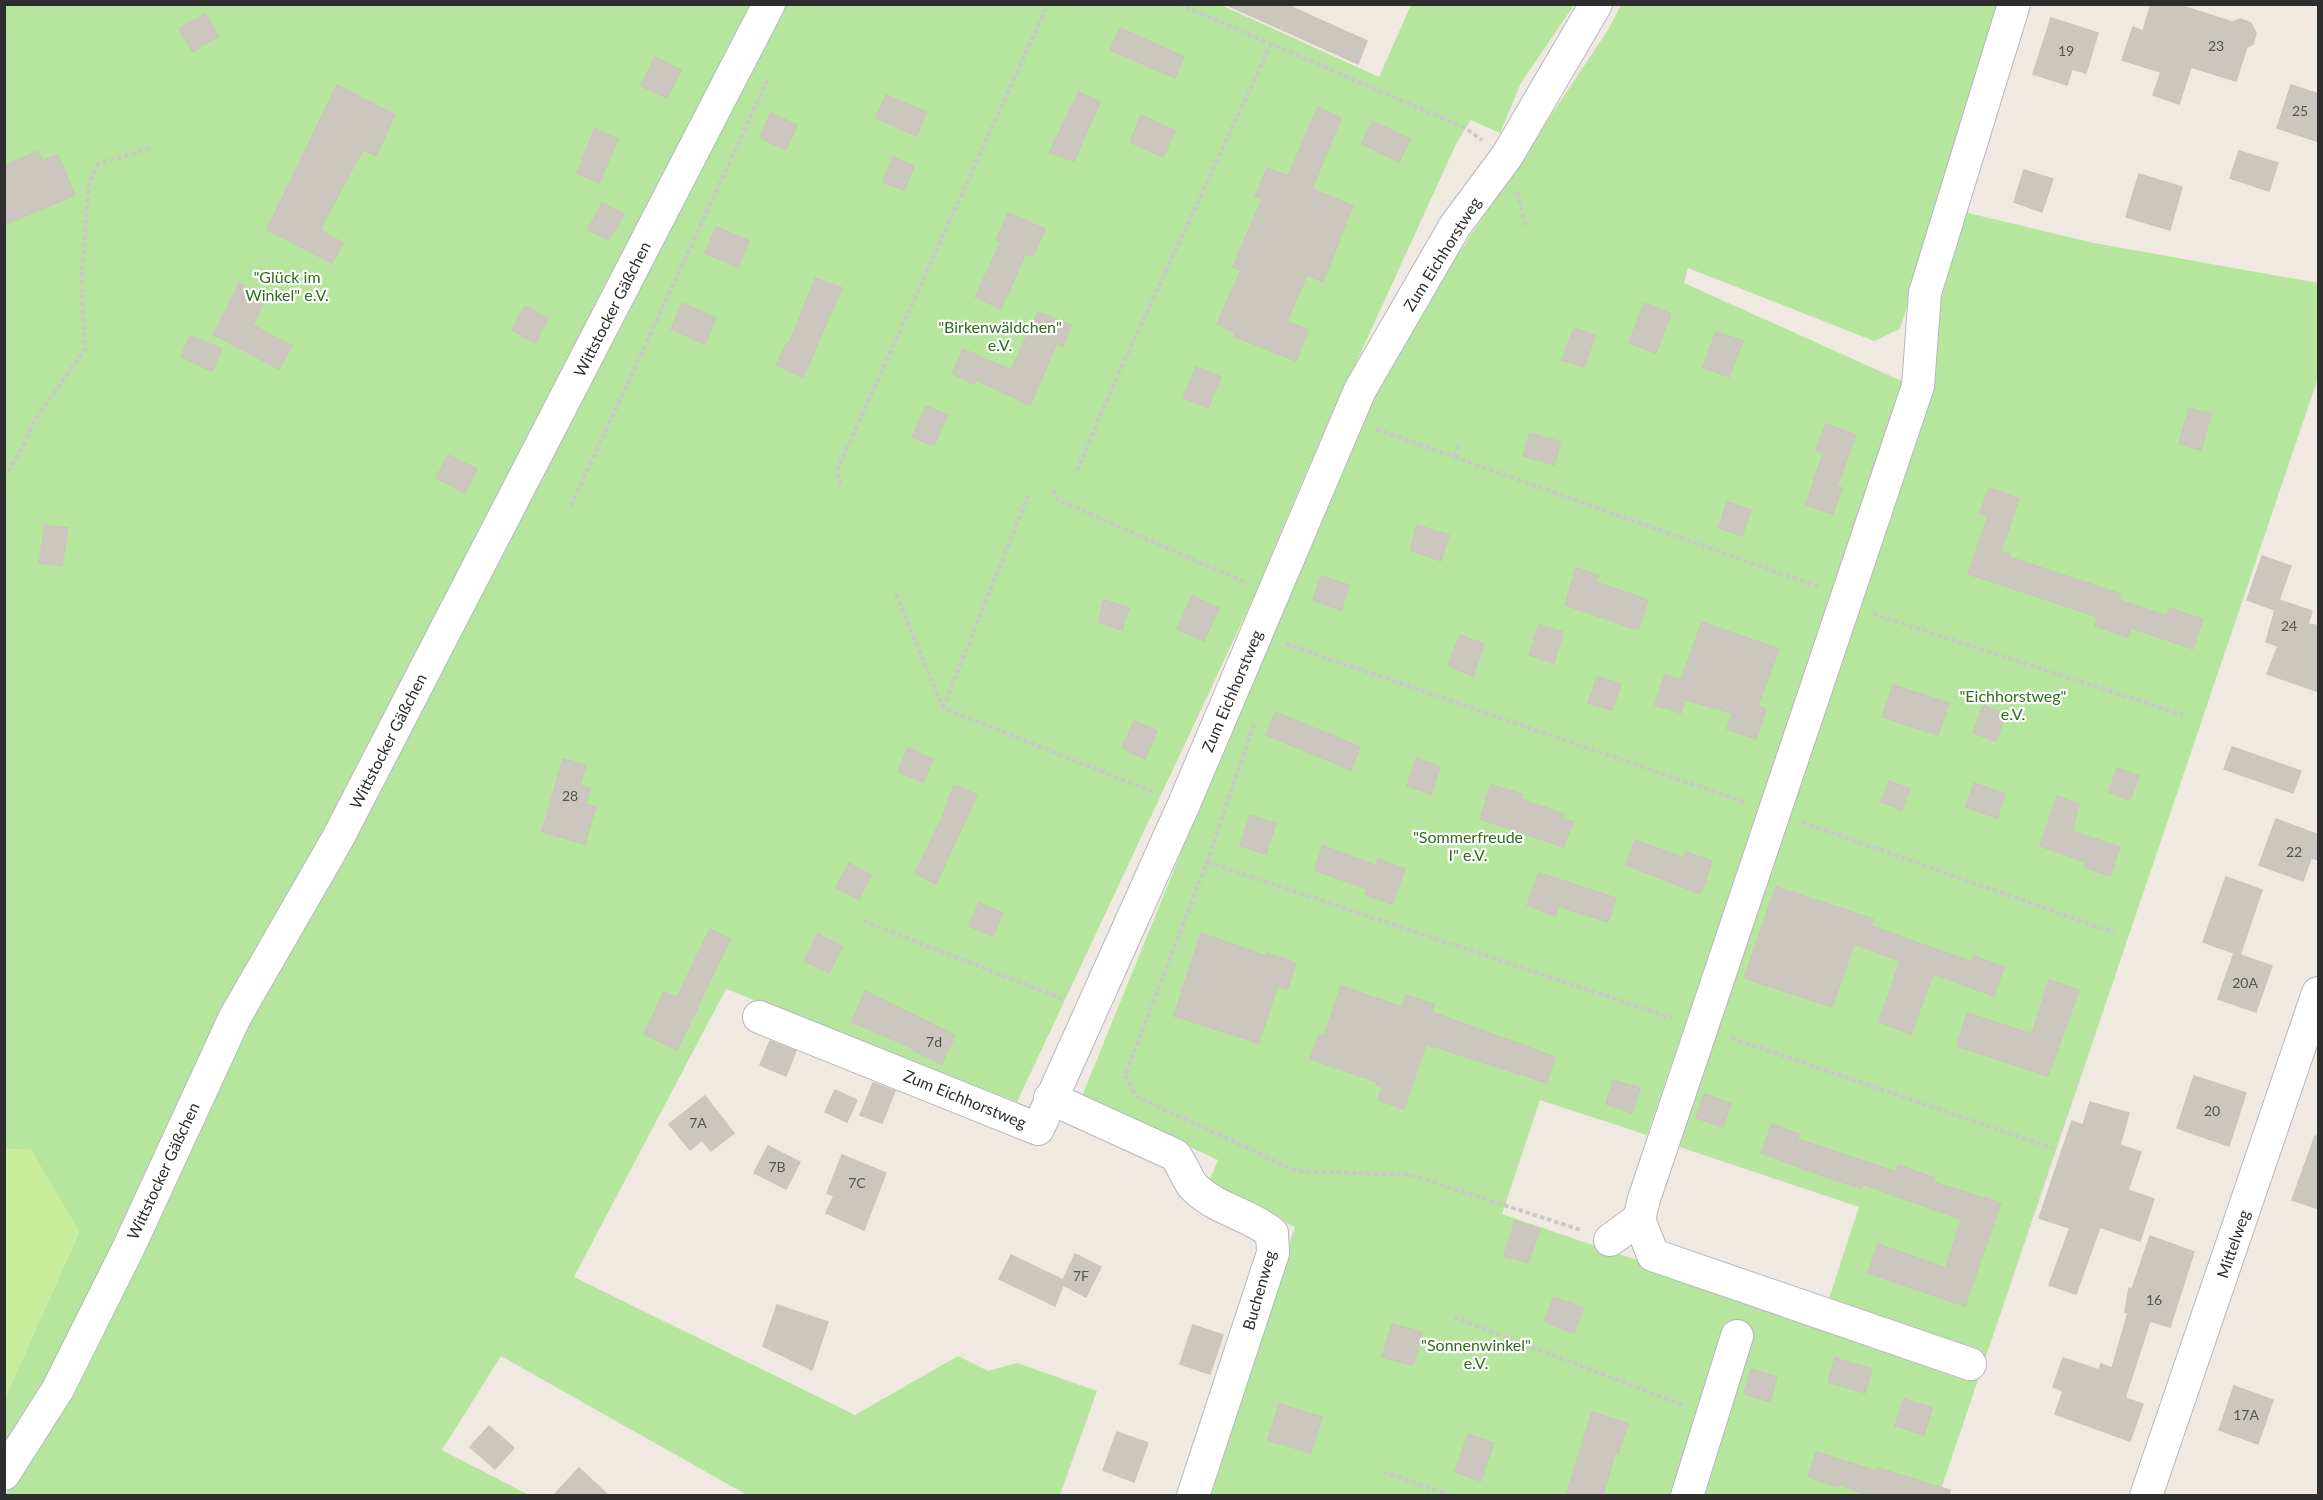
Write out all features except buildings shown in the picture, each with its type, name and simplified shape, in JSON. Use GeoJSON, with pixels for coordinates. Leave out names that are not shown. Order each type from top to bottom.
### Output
{"type":"FeatureCollection","features":[{"type":"Feature","properties":{"kind":"street","name":"Wittstocker Gäßchen"},"geometry":{"type":"LineString","coordinates":[[4,1474],[58,1389],[128,1249],[235,1017],[344,827],[769,4]]}},
{"type":"Feature","properties":{"kind":"street","name":"Zum Eichhorstweg"},"geometry":{"type":"LineString","coordinates":[[759,1017],[1038,1129],[1184,804],[1360,390],[1455,226],[1507,156],[1596,4]]}},
{"type":"Feature","properties":{"kind":"street"},"geometry":{"type":"LineString","coordinates":[[1610,1240],[1639,1219],[1700,1028],[1918,386],[1925,293],[2013,4]]}},
{"type":"Feature","properties":{"kind":"street","name":"Mittelweg"},"geometry":{"type":"LineString","coordinates":[[2146,1496],[2319,993]]}},
{"type":"Feature","properties":{"kind":"street","name":"Buchenweg"},"geometry":{"type":"LineString","coordinates":[[1050,1098],[1174,1155],[1186,1168],[1193,1186],[1215,1201],[1263,1225],[1272,1233],[1273,1253],[1193,1496]]}},
{"type":"Feature","properties":{"kind":"street"},"geometry":{"type":"LineString","coordinates":[[1639,1219],[1653,1255],[1970,1364]]}},
{"type":"Feature","properties":{"kind":"street"},"geometry":{"type":"LineString","coordinates":[[1687,1496],[1737,1336]]}},
{"type":"Feature","properties":{"kind":"path"},"geometry":{"type":"LineString","coordinates":[[841,485],[837,470],[1048,4]]}},
{"type":"Feature","properties":{"kind":"path"},"geometry":{"type":"LineString","coordinates":[[1179,4],[1466,128]]}},
{"type":"Feature","properties":{"kind":"path"},"geometry":{"type":"LineString","coordinates":[[1077,471],[1116,379],[1271,44]]}},
{"type":"Feature","properties":{"kind":"path"},"geometry":{"type":"LineString","coordinates":[[571,506],[773,68]]}},
{"type":"Feature","properties":{"kind":"path"},"geometry":{"type":"LineString","coordinates":[[4,478],[24,446],[33,423],[85,349],[81,285],[89,183],[98,164],[151,148]]}},
{"type":"Feature","properties":{"kind":"path"},"geometry":{"type":"LineString","coordinates":[[1515,184],[1526,226]]}},
{"type":"Feature","properties":{"kind":"path"},"geometry":{"type":"LineString","coordinates":[[1371,427],[1831,591],[1861,610],[2183,715]]}},
{"type":"Feature","properties":{"kind":"path"},"geometry":{"type":"LineString","coordinates":[[1454,457],[1459,446]]}},
{"type":"Feature","properties":{"kind":"path"},"geometry":{"type":"LineString","coordinates":[[1053,490],[1058,500],[1272,594]]}},
{"type":"Feature","properties":{"kind":"path"},"geometry":{"type":"LineString","coordinates":[[943,708],[1028,496]]}},
{"type":"Feature","properties":{"kind":"path"},"geometry":{"type":"LineString","coordinates":[[896,594],[943,708],[1162,795]]}},
{"type":"Feature","properties":{"kind":"path"},"geometry":{"type":"LineString","coordinates":[[1283,643],[2115,933]]}},
{"type":"Feature","properties":{"kind":"path"},"geometry":{"type":"LineString","coordinates":[[1256,719],[1207,862],[1125,1076],[1136,1096],[1296,1171],[1410,1175],[1610,1240]]}},
{"type":"Feature","properties":{"kind":"path"},"geometry":{"type":"LineString","coordinates":[[1207,862],[2052,1148]]}},
{"type":"Feature","properties":{"kind":"path"},"geometry":{"type":"LineString","coordinates":[[863,921],[1066,1000]]}},
{"type":"Feature","properties":{"kind":"path"},"geometry":{"type":"LineString","coordinates":[[1454,1317],[1712,1417]]}},
{"type":"Feature","properties":{"kind":"path"},"geometry":{"type":"LineString","coordinates":[[1383,1472],[1452,1496]]}},
{"type":"Feature","properties":{"kind":"green space","name":"\"Glück im Winkel\" e.V."},"geometry":{"type":"Polygon","coordinates":[[[5,5],[755,5],[464,559],[349,795],[46,1380],[5,1454],[5,1398],[79,1232],[31,1150],[5,1149],[5,5]]]}},
{"type":"Feature","properties":{"kind":"green space","name":"\"Birkenwäldchen\" e.V."},"geometry":{"type":"Polygon","coordinates":[[[783,5],[1221,5],[1379,77],[1411,5],[1574,5],[1521,83],[1500,133],[1471,120],[1457,142],[1308,468],[1251,603],[1017,1102],[726,989],[574,1277],[855,1415],[958,1356],[988,1371],[1017,1363],[1097,1391],[1060,1495],[747,1495],[501,1356],[442,1450],[529,1495],[5,1496],[66,1389],[245,1025],[783,5]]]}},
{"type":"Feature","properties":{"kind":"green space"},"geometry":{"type":"Polygon","coordinates":[[[1621,5],[2000,5],[1900,329],[1874,341],[1688,268],[1684,283],[1906,383],[1647,1135],[1540,1100],[1502,1214],[1821,1323],[1859,1207],[1671,1144],[1938,315],[1960,211],[2094,243],[2318,283],[2318,378],[1939,1495],[1205,1495],[1295,1227],[1208,1184],[1218,1160],[1082,1096],[1356,423],[1411,325],[1608,30],[1621,5]]]}},
{"type":"Feature","properties":{"kind":"green space"},"geometry":{"type":"Polygon","coordinates":[[[5,1149],[31,1150],[79,1231],[5,1398],[5,1149]]]}},
{"type":"Feature","properties":{"kind":"park label","name":"\"Eichhorstweg\" e.V."},"geometry":{"type":"Point","coordinates":[2013,705]}},
{"type":"Feature","properties":{"kind":"park label","name":"\"Sommerfreude I\" e.V."},"geometry":{"type":"Point","coordinates":[1468,846]}},
{"type":"Feature","properties":{"kind":"park label","name":"\"Sonnenwinkel\" e.V."},"geometry":{"type":"Point","coordinates":[1476,1354]}}]}
